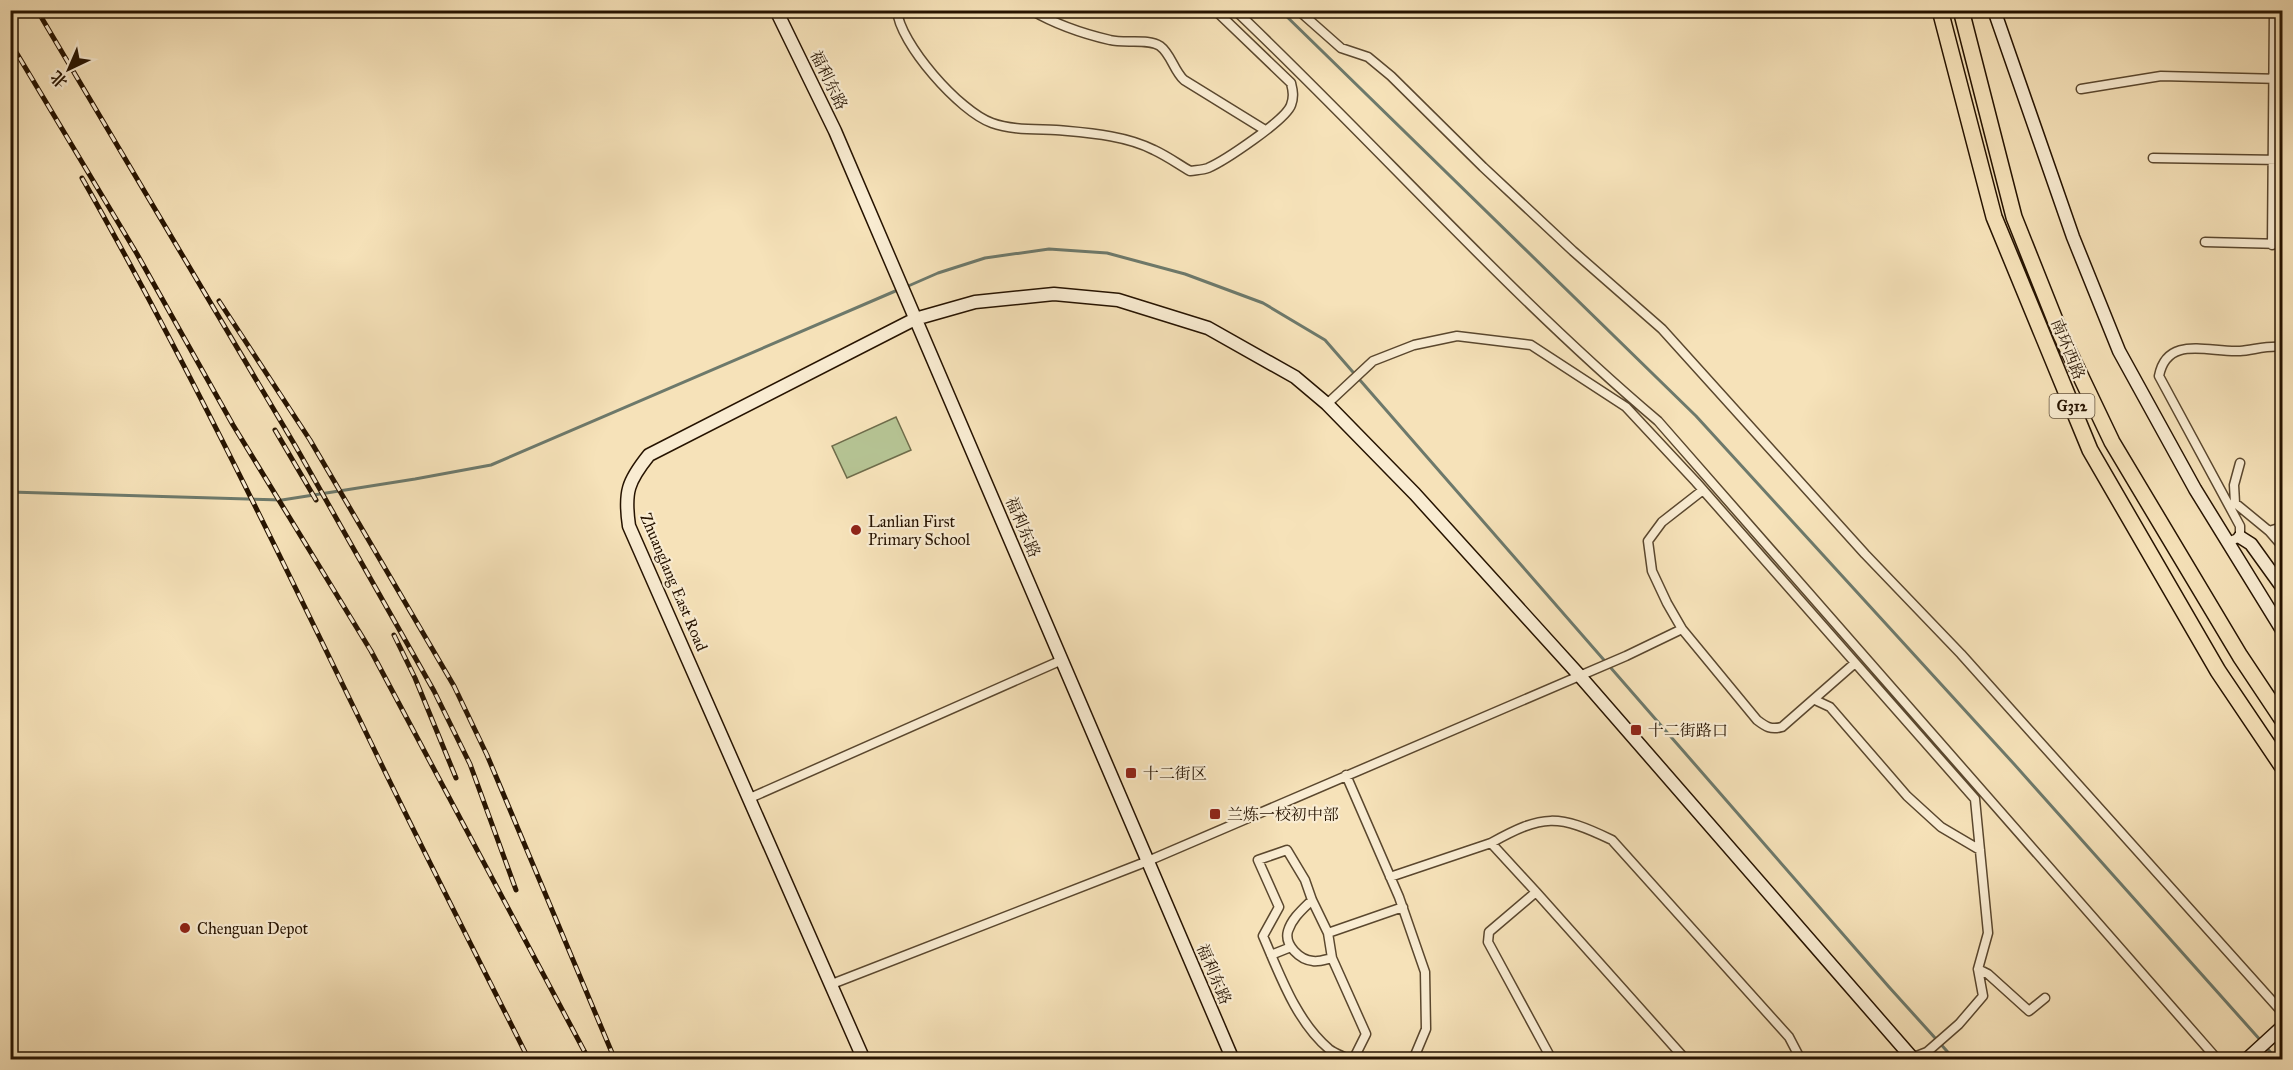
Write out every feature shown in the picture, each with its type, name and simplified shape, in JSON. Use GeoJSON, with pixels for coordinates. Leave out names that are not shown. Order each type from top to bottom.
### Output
{"type":"FeatureCollection","features":[{"type":"Feature","properties":{"kind":"highway","name":"南环西路"},"geometry":{"type":"LineString","coordinates":[[1940,10],[1994,217],[2090,450],[2218,671],[2283,766]]}},
{"type":"Feature","properties":{"kind":"highway","name":"南环西路"},"geometry":{"type":"LineString","coordinates":[[1961,10],[2014,217],[2061,335],[2112,442],[2240,656],[2283,719]]}},
{"type":"Feature","properties":{"kind":"street","name":"福利东路"},"geometry":{"type":"LineString","coordinates":[[776,10],[835,131],[1233,1059]]}},
{"type":"Feature","properties":{"kind":"street"},"geometry":{"type":"LineString","coordinates":[[897,10],[897,22],[919,57],[942,84],[970,111],[992,123],[1085,133],[1137,143],[1155,150],[1190,171],[1207,169],[1225,159],[1279,120],[1291,105],[1294,92],[1291,82],[1215,10]]}},
{"type":"Feature","properties":{"kind":"street"},"geometry":{"type":"LineString","coordinates":[[1031,10],[1069,27],[1112,41],[1158,44],[1164,50],[1177,74],[1184,80],[1265,130]]}},
{"type":"Feature","properties":{"kind":"street"},"geometry":{"type":"LineString","coordinates":[[1234,10],[1490,266],[1604,375],[1659,421],[2218,1059]]}},
{"type":"Feature","properties":{"kind":"street"},"geometry":{"type":"LineString","coordinates":[[1298,10],[1341,48],[1368,57],[1391,76],[1491,175],[1662,329],[1864,554],[1961,654],[2283,1012]]}},
{"type":"Feature","properties":{"kind":"street"},"geometry":{"type":"LineString","coordinates":[[1994,10],[2073,237],[2119,351],[2195,489],[2234,539],[2283,630]]}},
{"type":"Feature","properties":{"kind":"street"},"geometry":{"type":"LineString","coordinates":[[2272,244],[2272,160],[2278,79],[2274,10]]}},
{"type":"Feature","properties":{"kind":"street"},"geometry":{"type":"LineString","coordinates":[[2081,89],[2161,76],[2278,79]]}},
{"type":"Feature","properties":{"kind":"street"},"geometry":{"type":"LineString","coordinates":[[2153,158],[2283,160]]}},
{"type":"Feature","properties":{"kind":"street"},"geometry":{"type":"LineString","coordinates":[[2205,243],[2283,244]]}},
{"type":"Feature","properties":{"kind":"street","name":"Zhuanglang East Road"},"geometry":{"type":"LineString","coordinates":[[864,1059],[629,526],[626,501],[634,473],[649,455],[913,315],[975,302],[1054,294],[1118,300],[1208,328],[1295,377],[1327,404],[1584,673],[1912,1059]]}},
{"type":"Feature","properties":{"kind":"street"},"geometry":{"type":"LineString","coordinates":[[1327,404],[1373,361],[1414,345],[1457,336],[1531,345],[1626,407],[1703,490],[1975,799],[1988,933],[1978,969],[1983,996],[1947,1035],[1927,1052],[1912,1059]]}},
{"type":"Feature","properties":{"kind":"street"},"geometry":{"type":"LineString","coordinates":[[2234,539],[2240,526],[2232,504],[2159,376],[2161,367],[2171,354],[2187,348],[2237,351],[2283,348]]}},
{"type":"Feature","properties":{"kind":"street"},"geometry":{"type":"LineString","coordinates":[[2232,504],[2240,463]]}},
{"type":"Feature","properties":{"kind":"street"},"geometry":{"type":"LineString","coordinates":[[1703,490],[1662,522],[1648,542],[1652,571],[1682,629],[1757,720],[1766,727],[1774,729],[1782,727],[1855,663]]}},
{"type":"Feature","properties":{"kind":"street"},"geometry":{"type":"LineString","coordinates":[[2232,504],[2269,531],[2283,546]]}},
{"type":"Feature","properties":{"kind":"street"},"geometry":{"type":"LineString","coordinates":[[2269,531],[2283,527]]}},
{"type":"Feature","properties":{"kind":"street"},"geometry":{"type":"LineString","coordinates":[[2234,539],[2251,543],[2283,587]]}},
{"type":"Feature","properties":{"kind":"street"},"geometry":{"type":"LineString","coordinates":[[832,984],[1148,861],[1626,656],[1682,629]]}},
{"type":"Feature","properties":{"kind":"street"},"geometry":{"type":"LineString","coordinates":[[750,798],[1062,660]]}},
{"type":"Feature","properties":{"kind":"street"},"geometry":{"type":"LineString","coordinates":[[1815,700],[1830,706],[1906,796],[1941,827],[1980,850]]}},
{"type":"Feature","properties":{"kind":"street"},"geometry":{"type":"LineString","coordinates":[[1346,775],[1403,907],[1425,972],[1426,1029],[1413,1059]]}},
{"type":"Feature","properties":{"kind":"street"},"geometry":{"type":"LineString","coordinates":[[1390,877],[1491,843],[1523,825],[1550,819],[1583,826],[1612,840],[1789,1037],[1801,1059]]}},
{"type":"Feature","properties":{"kind":"street"},"geometry":{"type":"LineString","coordinates":[[1491,843],[1686,1059]]}},
{"type":"Feature","properties":{"kind":"street"},"geometry":{"type":"LineString","coordinates":[[1287,850],[1305,880],[1312,900],[1328,933],[1332,958],[1366,1034],[1351,1059],[1330,1050],[1307,1028],[1271,955],[1263,936],[1279,907],[1258,860],[1287,850]]}},
{"type":"Feature","properties":{"kind":"street"},"geometry":{"type":"LineString","coordinates":[[1536,891],[1489,932],[1488,942],[1552,1059]]}},
{"type":"Feature","properties":{"kind":"street"},"geometry":{"type":"LineString","coordinates":[[1312,900],[1296,917],[1288,931],[1291,947],[1300,955],[1313,961],[1332,958]]}},
{"type":"Feature","properties":{"kind":"street"},"geometry":{"type":"LineString","coordinates":[[1328,933],[1403,907]]}},
{"type":"Feature","properties":{"kind":"street"},"geometry":{"type":"LineString","coordinates":[[1271,955],[1291,947]]}},
{"type":"Feature","properties":{"kind":"street"},"geometry":{"type":"LineString","coordinates":[[1978,969],[1988,974],[2029,1011],[2044,998]]}},
{"type":"Feature","properties":{"kind":"street"},"geometry":{"type":"LineString","coordinates":[[2246,1059],[2283,1027]]}},
{"type":"Feature","properties":{"kind":"green space"},"geometry":{"type":"Polygon","coordinates":[[[896,417],[911,450],[847,478],[832,446],[896,417]]]}},
{"type":"Feature","properties":{"kind":"waterway"},"geometry":{"type":"LineString","coordinates":[[1280,10],[1696,416],[2014,764],[2262,1042]]}},
{"type":"Feature","properties":{"kind":"waterway"},"geometry":{"type":"LineString","coordinates":[[906,287],[938,273],[985,258],[1049,249],[1107,253],[1185,274],[1263,303],[1325,340],[1955,1060]]}},
{"type":"Feature","properties":{"kind":"waterway"},"geometry":{"type":"LineString","coordinates":[[10,492],[282,500],[491,465],[900,289]]}},
{"type":"Feature","properties":{"kind":"waterway"},"geometry":{"type":"LineString","coordinates":[[2266,1047],[2277,1060]]}},
{"type":"Feature","properties":{"kind":"railway"},"geometry":{"type":"LineString","coordinates":[[37,10],[296,447],[434,691],[470,764],[516,890]]}},
{"type":"Feature","properties":{"kind":"railway"},"geometry":{"type":"LineString","coordinates":[[10,42],[137,254],[233,425],[371,651],[589,1060]]}},
{"type":"Feature","properties":{"kind":"railway"},"geometry":{"type":"LineString","coordinates":[[82,178],[159,319],[232,461],[529,1060]]}},
{"type":"Feature","properties":{"kind":"railway"},"geometry":{"type":"LineString","coordinates":[[219,301],[310,440],[454,686],[487,755],[615,1060]]}},
{"type":"Feature","properties":{"kind":"railway"},"geometry":{"type":"LineString","coordinates":[[275,430],[316,500]]}},
{"type":"Feature","properties":{"kind":"railway"},"geometry":{"type":"LineString","coordinates":[[394,635],[415,678],[456,778]]}},
{"type":"Feature","properties":{"kind":"place","name":"Lanlian First Primary School"},"geometry":{"type":"Point","coordinates":[856,530]}},
{"type":"Feature","properties":{"kind":"place","name":"十二街路口"},"geometry":{"type":"Point","coordinates":[1636,730]}},
{"type":"Feature","properties":{"kind":"place","name":"十二街区"},"geometry":{"type":"Point","coordinates":[1131,773]}},
{"type":"Feature","properties":{"kind":"place","name":"兰炼一校初中部"},"geometry":{"type":"Point","coordinates":[1215,814]}},
{"type":"Feature","properties":{"kind":"place","name":"Chenguan Depot"},"geometry":{"type":"Point","coordinates":[185,928]}}]}
